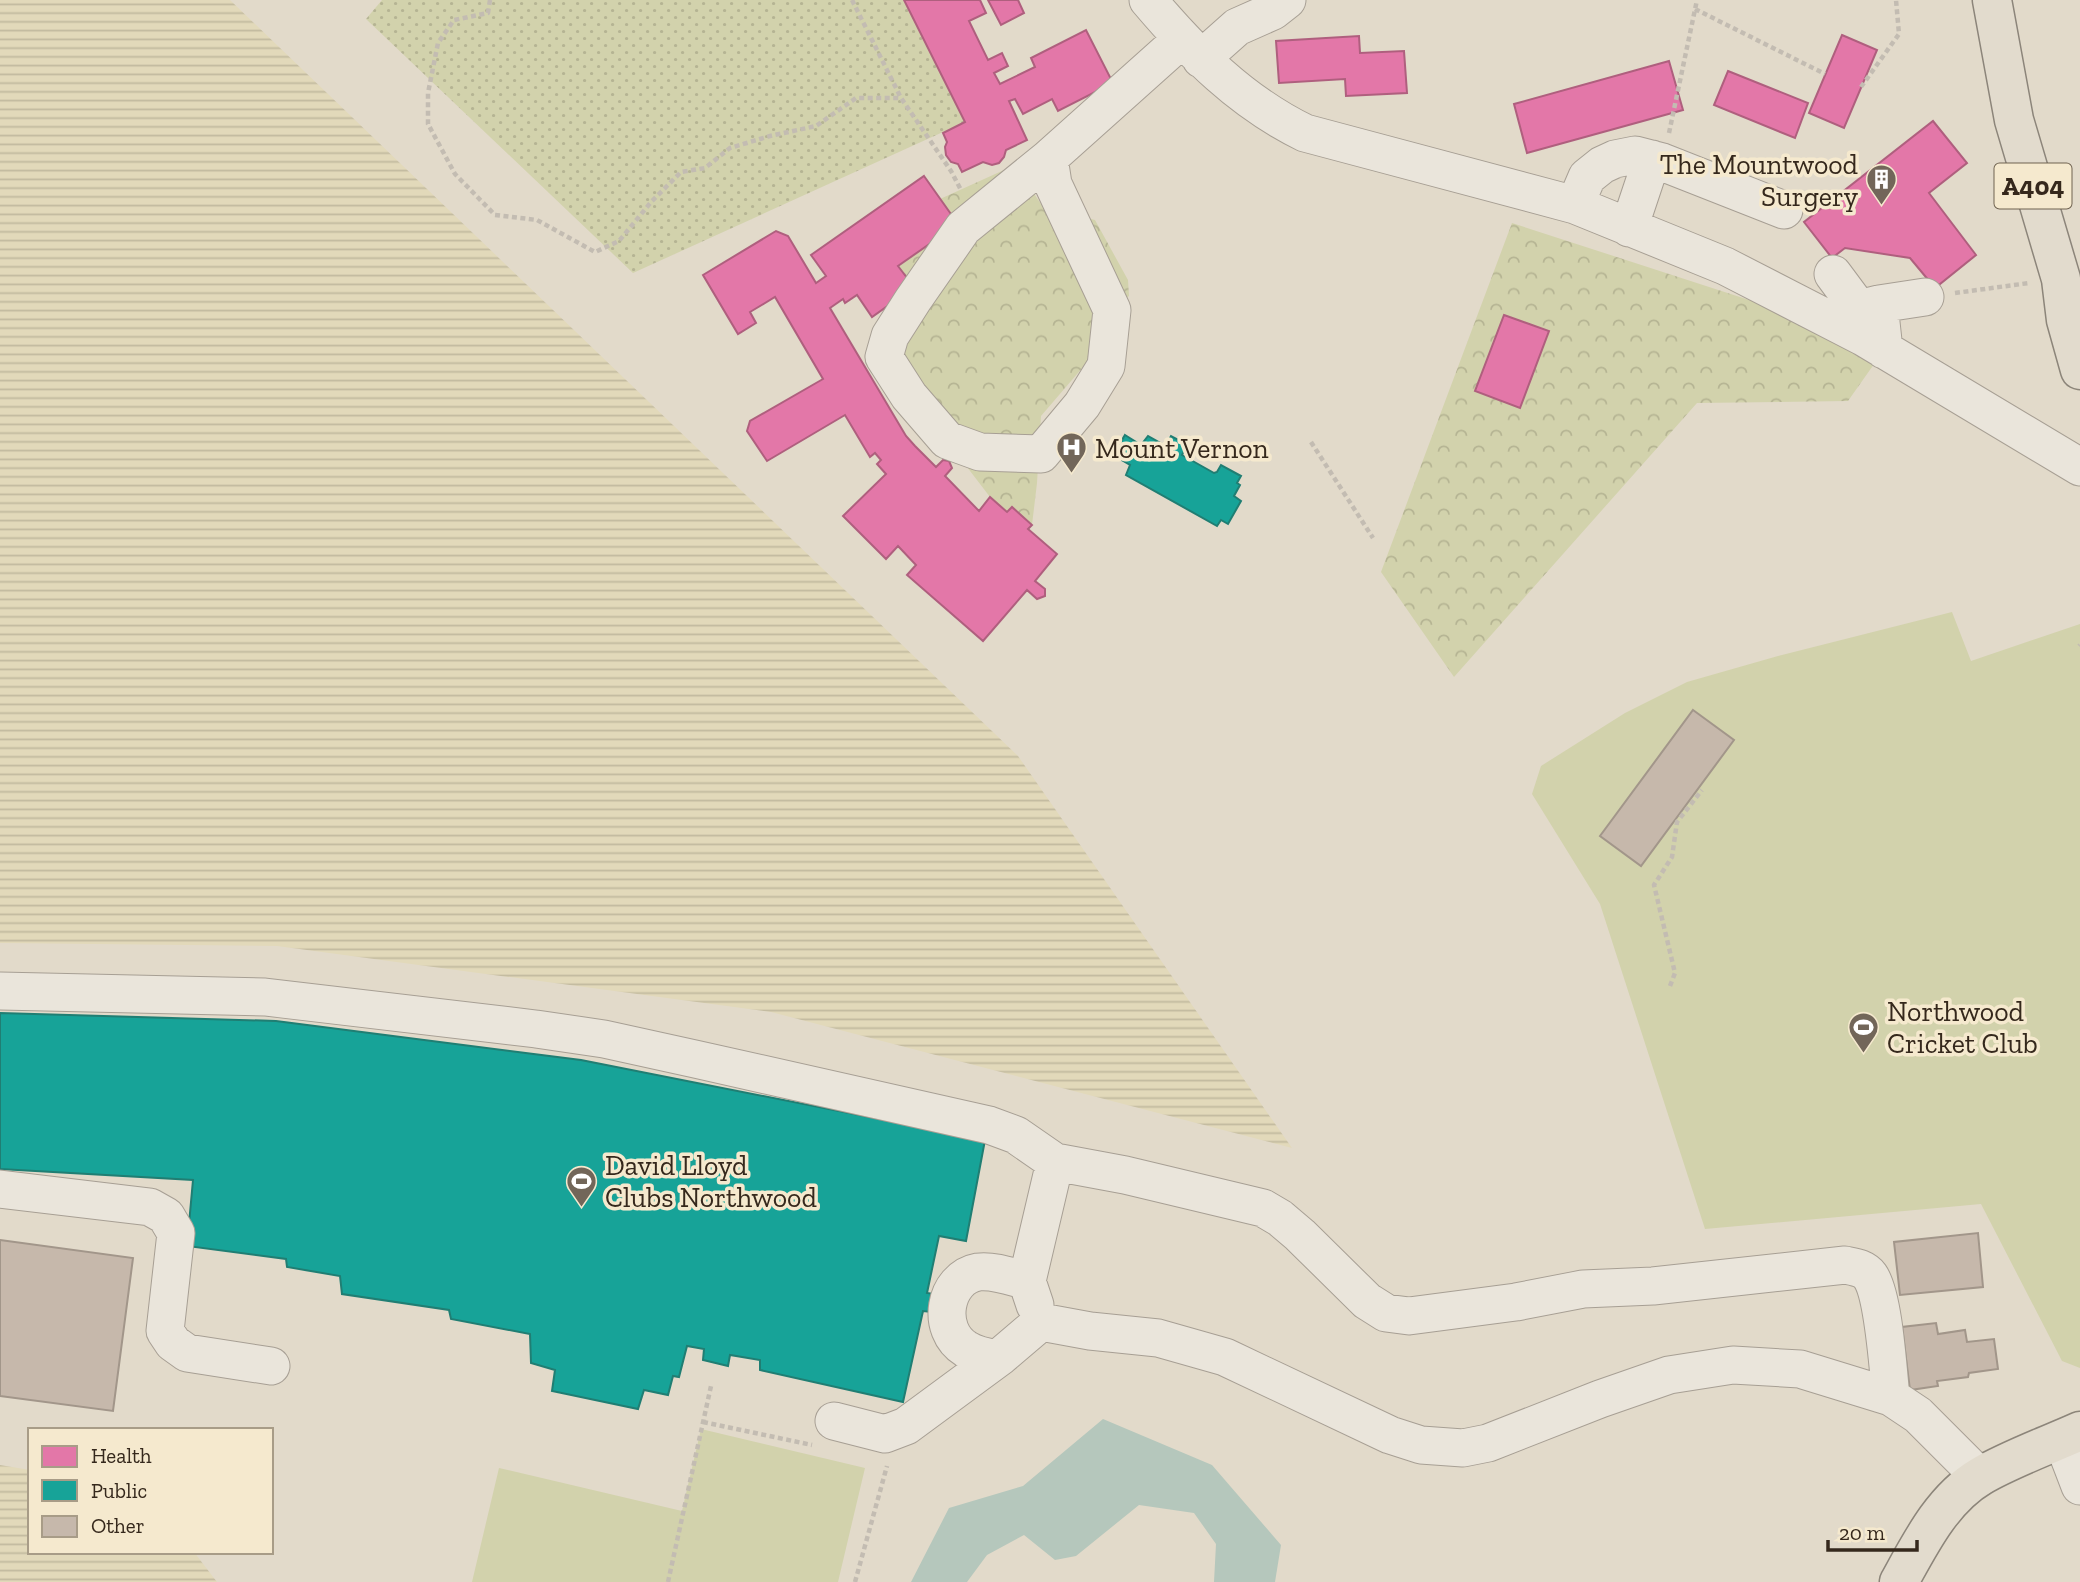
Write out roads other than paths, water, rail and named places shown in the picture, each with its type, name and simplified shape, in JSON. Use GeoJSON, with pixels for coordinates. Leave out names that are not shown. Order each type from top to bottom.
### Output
{"type":"FeatureCollection","features":[{"type":"Feature","properties":{"kind":"main road","name":"A404"},"geometry":{"type":"LineString","coordinates":[[1992,0],[2014,120],[2061,279],[2066,320],[2080,370]]}},
{"type":"Feature","properties":{"kind":"main road"},"geometry":{"type":"LineString","coordinates":[[1899,1582],[1926,1534],[1950,1504],[1980,1476],[2071,1435]]}},
{"type":"Feature","properties":{"kind":"street"},"geometry":{"type":"LineString","coordinates":[[1148,0],[1191,49],[1241,95],[1273,118],[1305,133],[1575,205],[1725,266],[1884,350],[2080,467]]}},
{"type":"Feature","properties":{"kind":"street"},"geometry":{"type":"LineString","coordinates":[[1060,181],[1112,310],[1106,366],[1083,405],[1041,454],[980,452],[947,440],[909,396],[884,357],[890,336],[963,228],[976,217],[1060,181],[1191,49],[1273,11],[1287,0]]}},
{"type":"Feature","properties":{"kind":"street"},"geometry":{"type":"LineString","coordinates":[[1575,205],[1587,177],[1615,159],[1635,155],[1657,160],[1784,210]]}},
{"type":"Feature","properties":{"kind":"street"},"geometry":{"type":"LineString","coordinates":[[1629,228],[1657,160]]}},
{"type":"Feature","properties":{"kind":"street"},"geometry":{"type":"LineString","coordinates":[[1833,274],[1859,309],[1925,297]]}},
{"type":"Feature","properties":{"kind":"street"},"geometry":{"type":"LineString","coordinates":[[1879,304],[1884,350]]}},
{"type":"Feature","properties":{"kind":"street"},"geometry":{"type":"LineString","coordinates":[[0,991],[265,997],[604,1039],[989,1125],[1016,1135],[1055,1163],[1125,1175],[1263,1209],[1280,1218],[1321,1253],[1367,1301],[1386,1313],[1409,1316],[1516,1302],[1583,1289],[1653,1286],[1846,1265],[1861,1268],[1871,1277],[1879,1306],[1886,1342],[1891,1396]]}},
{"type":"Feature","properties":{"kind":"street"},"geometry":{"type":"LineString","coordinates":[[1041,1322],[1027,1281],[1055,1163]]}},
{"type":"Feature","properties":{"kind":"street"},"geometry":{"type":"LineString","coordinates":[[0,1189],[150,1207],[166,1216],[176,1233],[165,1331],[173,1343],[187,1353],[271,1366]]}},
{"type":"Feature","properties":{"kind":"street"},"geometry":{"type":"LineString","coordinates":[[997,1359],[977,1355],[957,1341],[947,1326],[946,1315],[951,1296],[966,1278],[978,1272],[1027,1281]]}},
{"type":"Feature","properties":{"kind":"street"},"geometry":{"type":"LineString","coordinates":[[1041,1322],[1090,1331],[1158,1338],[1225,1357],[1390,1435],[1421,1445],[1463,1448],[1488,1443],[1600,1398],[1669,1375],[1733,1365],[1800,1369],[1891,1396],[1918,1415],[1980,1476]]}},
{"type":"Feature","properties":{"kind":"street"},"geometry":{"type":"LineString","coordinates":[[828,1434],[885,1434],[906,1426],[997,1359],[1041,1322]]}},
{"type":"Feature","properties":{"kind":"street"},"geometry":{"type":"LineString","coordinates":[[2071,1435],[2080,1486]]}},
{"type":"Feature","properties":{"kind":"place","name":"The Mountwood Surgery"},"geometry":{"type":"Point","coordinates":[1881,207]}},
{"type":"Feature","properties":{"kind":"place","name":"Mount Vernon"},"geometry":{"type":"Point","coordinates":[1072,475]}},
{"type":"Feature","properties":{"kind":"place","name":"Northwood Cricket Club"},"geometry":{"type":"Point","coordinates":[1864,1054]}},
{"type":"Feature","properties":{"kind":"place","name":"David Lloyd Clubs Northwood"},"geometry":{"type":"Point","coordinates":[582,1208]}}]}
